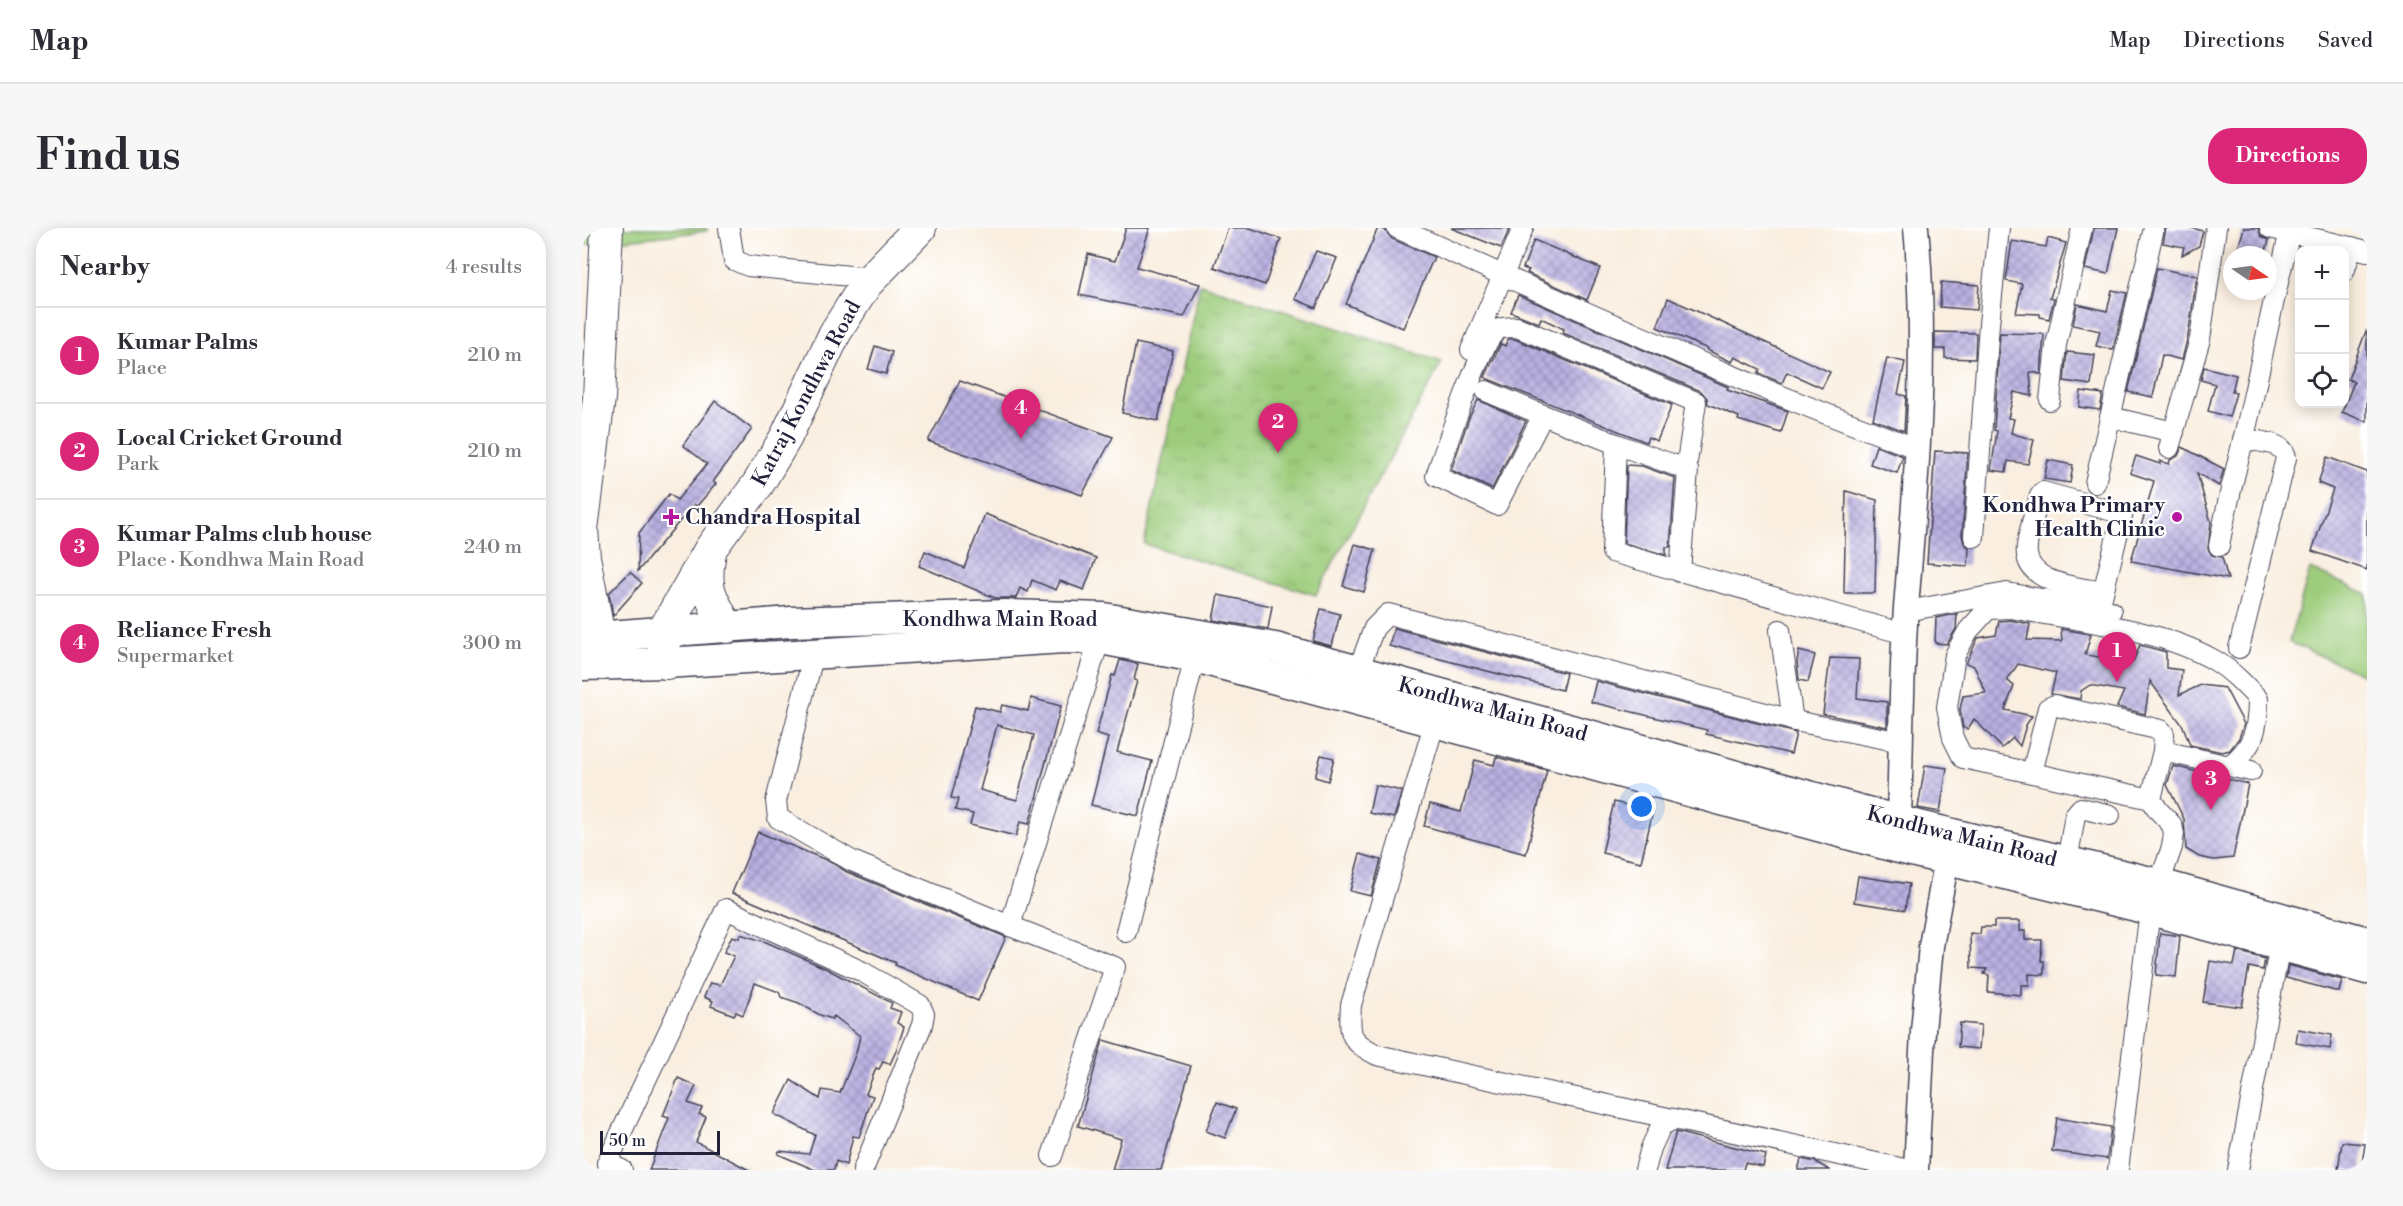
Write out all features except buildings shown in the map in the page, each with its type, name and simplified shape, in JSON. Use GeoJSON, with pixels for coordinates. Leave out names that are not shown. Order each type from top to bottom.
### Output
{"type":"FeatureCollection","features":[{"type":"Feature","properties":{"kind":"highway"},"geometry":{"type":"LineString","coordinates":[[591,651],[582,529],[598,398],[607,228]]}},
{"type":"Feature","properties":{"kind":"highway","name":"Katraj Kondhwa Road"},"geometry":{"type":"LineString","coordinates":[[663,632],[711,549],[758,484],[780,447],[835,333],[871,278],[916,229]]}},
{"type":"Feature","properties":{"kind":"highway"},"geometry":{"type":"LineString","coordinates":[[711,549],[706,572],[708,593],[726,627]]}},
{"type":"Feature","properties":{"kind":"highway"},"geometry":{"type":"LineString","coordinates":[[663,632],[666,663]]}},
{"type":"Feature","properties":{"kind":"main road","name":"Kondhwa Main Road"},"geometry":{"type":"LineString","coordinates":[[591,651],[663,632],[791,622],[1005,615],[1103,629],[1275,648],[1435,721],[2154,897],[2283,933],[2367,969]]}},
{"type":"Feature","properties":{"kind":"main road","name":"Kondhwa Main Road"},"geometry":{"type":"LineString","coordinates":[[591,651],[666,663],[1064,638],[1103,629],[1195,657],[1353,685],[1899,821],[1949,847],[2067,862],[2154,897]]}},
{"type":"Feature","properties":{"kind":"main road","name":"Kondhwa Main Road"},"geometry":{"type":"LineString","coordinates":[[2283,933],[2367,942]]}},
{"type":"Feature","properties":{"kind":"street"},"geometry":{"type":"LineString","coordinates":[[729,228],[734,260],[748,266],[871,278]]}},
{"type":"Feature","properties":{"kind":"street"},"geometry":{"type":"LineString","coordinates":[[1397,228],[1732,376],[1840,421],[1916,448]]}},
{"type":"Feature","properties":{"kind":"street"},"geometry":{"type":"LineString","coordinates":[[1472,350],[1523,228]]}},
{"type":"Feature","properties":{"kind":"street"},"geometry":{"type":"LineString","coordinates":[[1899,821],[1905,622],[1915,502],[1921,324],[1916,228]]}},
{"type":"Feature","properties":{"kind":"street"},"geometry":{"type":"LineString","coordinates":[[1974,537],[1989,324],[1999,228]]}},
{"type":"Feature","properties":{"kind":"street"},"geometry":{"type":"LineString","coordinates":[[2050,400],[2056,345],[2082,228]]}},
{"type":"Feature","properties":{"kind":"street"},"geometry":{"type":"LineString","coordinates":[[2095,483],[2154,228]]}},
{"type":"Feature","properties":{"kind":"street"},"geometry":{"type":"LineString","coordinates":[[2110,417],[2171,440],[2200,339],[2216,228]]}},
{"type":"Feature","properties":{"kind":"street"},"geometry":{"type":"LineString","coordinates":[[2219,546],[2276,287],[2280,230],[2359,249],[2349,264]]}},
{"type":"Feature","properties":{"kind":"street"},"geometry":{"type":"LineString","coordinates":[[1543,415],[1497,505],[1436,476],[1472,378],[1491,336],[1499,329],[1517,327],[1696,402],[1686,469],[1688,470],[1680,572]]}},
{"type":"Feature","properties":{"kind":"street"},"geometry":{"type":"LineString","coordinates":[[1486,391],[1616,444],[1686,469]]}},
{"type":"Feature","properties":{"kind":"street"},"geometry":{"type":"LineString","coordinates":[[2239,648],[2286,458],[2286,452],[2281,447],[2244,439]]}},
{"type":"Feature","properties":{"kind":"street"},"geometry":{"type":"LineString","coordinates":[[1616,444],[1612,552],[1680,572],[1905,622],[2007,593],[2104,604]]}},
{"type":"Feature","properties":{"kind":"street"},"geometry":{"type":"LineString","coordinates":[[2043,492],[2120,513],[2122,516],[2104,604],[2043,577],[2028,559],[2026,548],[2043,492]]}},
{"type":"Feature","properties":{"kind":"street"},"geometry":{"type":"LineString","coordinates":[[2118,1170],[2154,897],[2174,834],[2172,825],[2151,799],[1963,758],[1953,738],[1947,707],[1955,655],[1968,631],[1988,609],[2011,608],[2156,636],[2183,645],[2216,661],[2242,681],[2258,699],[2258,717],[2254,738],[2243,755],[2229,766]]}},
{"type":"Feature","properties":{"kind":"street"},"geometry":{"type":"LineString","coordinates":[[1353,685],[1374,628],[1388,614],[1793,720],[1901,742]]}},
{"type":"Feature","properties":{"kind":"street"},"geometry":{"type":"LineString","coordinates":[[1010,926],[1103,629]]}},
{"type":"Feature","properties":{"kind":"street"},"geometry":{"type":"LineString","coordinates":[[1780,630],[1793,720]]}},
{"type":"Feature","properties":{"kind":"street"},"geometry":{"type":"LineString","coordinates":[[814,653],[776,801],[778,819],[852,861],[1115,967],[1052,1156]]}},
{"type":"Feature","properties":{"kind":"street"},"geometry":{"type":"LineString","coordinates":[[1126,932],[1195,657]]}},
{"type":"Feature","properties":{"kind":"street"},"geometry":{"type":"LineString","coordinates":[[2032,773],[2048,708],[2055,705],[2161,730],[2165,741],[2151,799]]}},
{"type":"Feature","properties":{"kind":"street"},"geometry":{"type":"LineString","coordinates":[[1435,721],[1351,1005],[1349,1032],[1357,1045],[1377,1055],[1909,1170]]}},
{"type":"Feature","properties":{"kind":"street"},"geometry":{"type":"LineString","coordinates":[[2163,751],[2251,771]]}},
{"type":"Feature","properties":{"kind":"street"},"geometry":{"type":"LineString","coordinates":[[2067,862],[2075,815],[2081,808],[2110,815]]}},
{"type":"Feature","properties":{"kind":"street"},"geometry":{"type":"LineString","coordinates":[[1916,1170],[1923,1031],[1931,946],[1949,847]]}},
{"type":"Feature","properties":{"kind":"street"},"geometry":{"type":"LineString","coordinates":[[622,1170],[607,1162],[726,909],[861,971],[920,1005],[924,1014],[922,1025],[863,1170]]}},
{"type":"Feature","properties":{"kind":"street"},"geometry":{"type":"LineString","coordinates":[[2238,1170],[2283,933]]}},
{"type":"Feature","properties":{"kind":"street"},"geometry":{"type":"LineString","coordinates":[[1645,1170],[1660,1126],[1674,1119]]}},
{"type":"Feature","properties":{"kind":"green space"},"geometry":{"type":"Polygon","coordinates":[[[582,228],[707,228],[707,231],[582,245],[582,228]]]}},
{"type":"Feature","properties":{"kind":"green space"},"geometry":{"type":"Polygon","coordinates":[[[1200,284],[1442,362],[1316,595],[1144,544],[1200,284]]]}},
{"type":"Feature","properties":{"kind":"green space"},"geometry":{"type":"Polygon","coordinates":[[[2310,569],[2367,594],[2367,676],[2289,642],[2310,569]]]}},
{"type":"Feature","properties":{"kind":"place","name":"Reliance Fresh"},"geometry":{"type":"Point","coordinates":[1021,439]}},
{"type":"Feature","properties":{"kind":"place","name":"Local Cricket Ground"},"geometry":{"type":"Point","coordinates":[1278,453]}},
{"type":"Feature","properties":{"kind":"place","name":"Chandra Hospital"},"geometry":{"type":"Point","coordinates":[671,517]}},
{"type":"Feature","properties":{"kind":"place","name":"Kondhwa Primary Health Clinic"},"geometry":{"type":"Point","coordinates":[2177,517]}},
{"type":"Feature","properties":{"kind":"place","name":"Kumar Palms"},"geometry":{"type":"Point","coordinates":[2117,682]}},
{"type":"Feature","properties":{"kind":"place","name":"Kumar Palms club house"},"geometry":{"type":"Point","coordinates":[2211,810]}}]}
